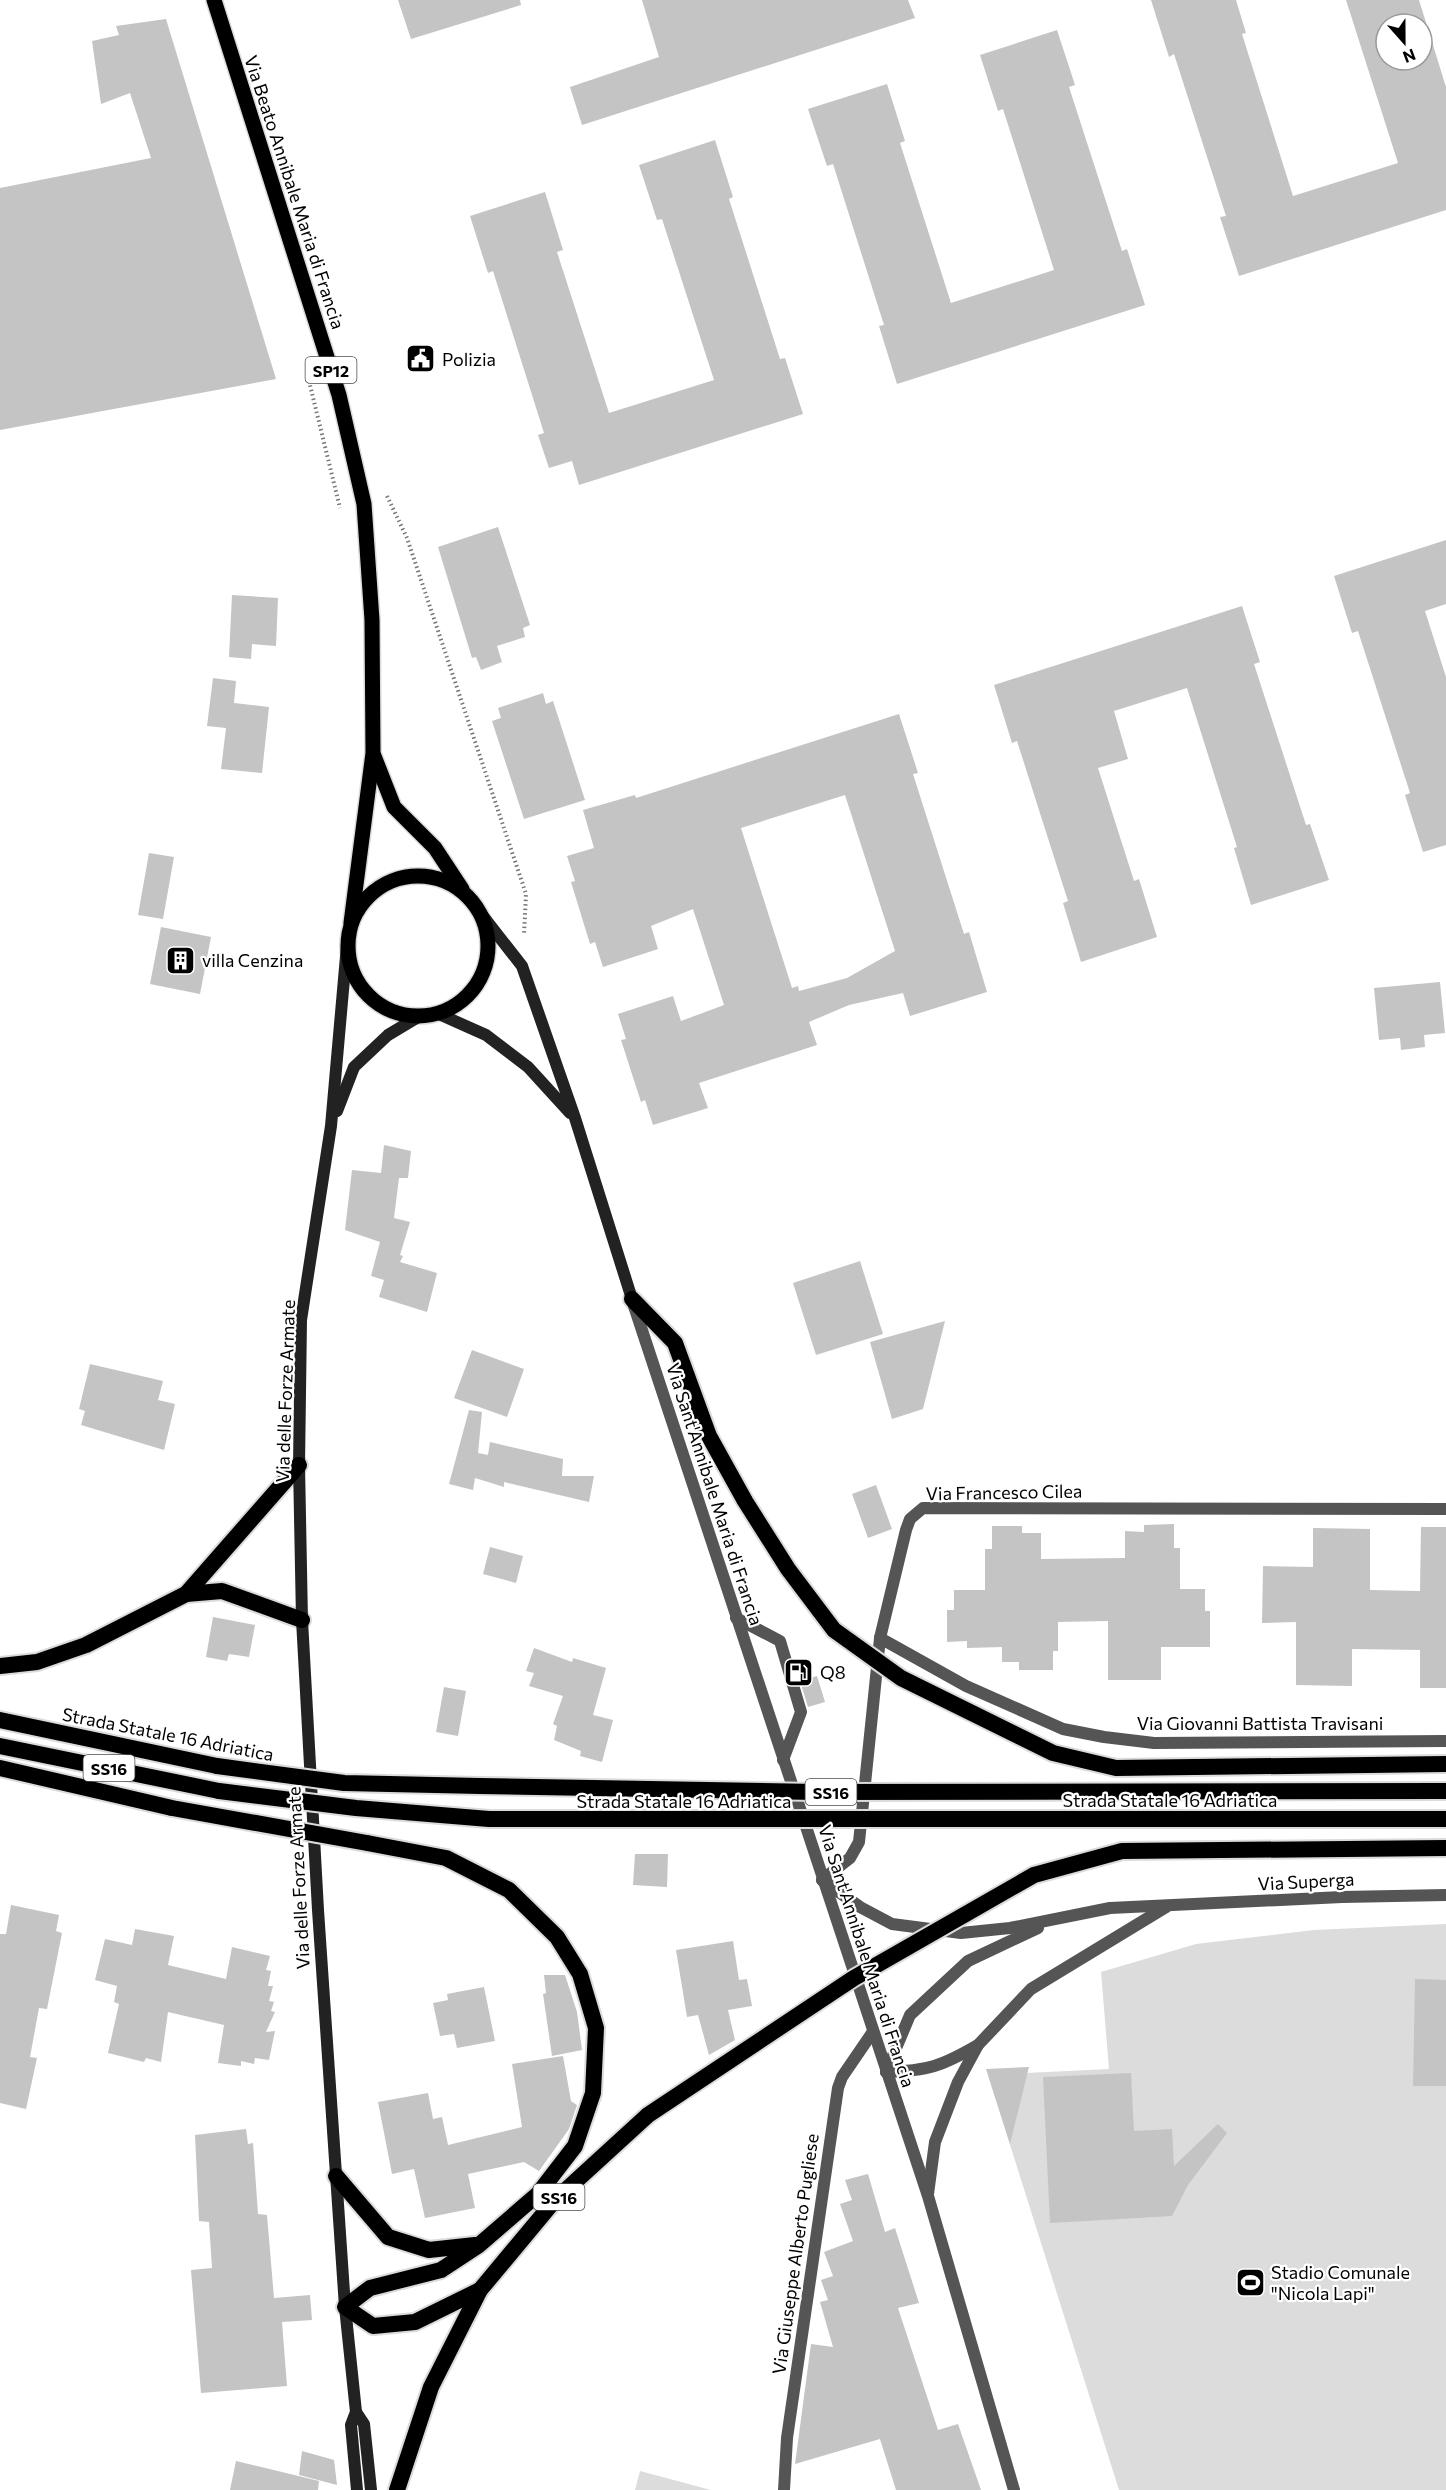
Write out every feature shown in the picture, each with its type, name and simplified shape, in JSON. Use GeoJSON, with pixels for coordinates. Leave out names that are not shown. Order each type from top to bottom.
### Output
{"type":"FeatureCollection","features":[{"type":"Feature","properties":{"kind":"highway"},"geometry":{"type":"LineString","coordinates":[[632,1299],[675,1343],[709,1436],[744,1501],[788,1569],[834,1630],[901,1678],[1053,1753],[1116,1768],[1446,1764]]}},
{"type":"Feature","properties":{"kind":"highway"},"geometry":{"type":"LineString","coordinates":[[0,1666],[37,1662],[86,1645],[186,1594],[299,1465]]}},
{"type":"Feature","properties":{"kind":"highway"},"geometry":{"type":"LineString","coordinates":[[186,1594],[222,1591],[302,1620]]}},
{"type":"Feature","properties":{"kind":"highway","name":"Strada Statale 16 Adriatica"},"geometry":{"type":"LineString","coordinates":[[0,1720],[217,1766],[344,1783],[816,1792],[1446,1791]]}},
{"type":"Feature","properties":{"kind":"highway","name":"Strada Statale 16 Adriatica"},"geometry":{"type":"LineString","coordinates":[[0,1746],[219,1791],[356,1808],[489,1819],[1446,1819]]}},
{"type":"Feature","properties":{"kind":"highway","name":"SS16"},"geometry":{"type":"LineString","coordinates":[[0,1768],[172,1808],[446,1858],[510,1890],[557,1937],[580,1974],[597,2028],[593,2093],[575,2146],[538,2194],[479,2245],[441,2270],[370,2288],[345,2307],[373,2326],[415,2322],[480,2290]]}},
{"type":"Feature","properties":{"kind":"highway","name":"SS16"},"geometry":{"type":"LineString","coordinates":[[397,2490],[431,2387],[480,2290],[555,2200],[648,2115],[854,1978],[1034,1875],[1122,1851],[1446,1848]]}},
{"type":"Feature","properties":{"kind":"highway"},"geometry":{"type":"LineString","coordinates":[[336,2176],[388,2237],[429,2250],[479,2245]]}},
{"type":"Feature","properties":{"kind":"main road","name":"Via Beato Annibale Maria di Francia"},"geometry":{"type":"LineString","coordinates":[[214,0],[339,395],[364,504],[372,620],[373,753],[351,923]]}},
{"type":"Feature","properties":{"kind":"main road","name":"Via Beato Annibale Maria di Francia"},"geometry":{"type":"LineString","coordinates":[[373,753],[394,807],[435,848],[464,893]]}},
{"type":"Feature","properties":{"kind":"main road"},"geometry":{"type":"LineString","coordinates":[[479,911],[487,930],[488,951],[484,972],[473,990],[458,1004],[439,1014],[418,1017],[396,1014],[376,1003],[360,987],[350,968],[347,945],[351,923],[362,903],[379,888],[399,878],[422,876],[445,881],[464,893],[479,911],[522,966],[575,1118],[632,1299]]}},
{"type":"Feature","properties":{"kind":"main road","name":"Via delle Forze Armate"},"geometry":{"type":"LineString","coordinates":[[347,945],[331,1126],[302,1320],[299,1465],[302,1620],[336,2176],[345,2307],[356,2412],[351,2425],[357,2490]]}},
{"type":"Feature","properties":{"kind":"main road"},"geometry":{"type":"LineString","coordinates":[[439,1014],[495,1041],[528,1067],[575,1118]]}},
{"type":"Feature","properties":{"kind":"main road","name":"Via delle Forze Armate"},"geometry":{"type":"LineString","coordinates":[[331,1126],[354,1067],[388,1035],[418,1017]]}},
{"type":"Feature","properties":{"kind":"main road","name":"Via delle Forze Armate"},"geometry":{"type":"LineString","coordinates":[[356,2412],[364,2424],[371,2490]]}},
{"type":"Feature","properties":{"kind":"street","name":"Via Sant'Annibale Maria di Francia"},"geometry":{"type":"LineString","coordinates":[[632,1299],[872,2033],[928,2196],[1014,2490]]}},
{"type":"Feature","properties":{"kind":"street","name":"Via Francesco Cilea"},"geometry":{"type":"LineString","coordinates":[[822,1880],[850,1858],[859,1842],[880,1638],[906,1530],[910,1519],[923,1508],[1446,1509]]}},
{"type":"Feature","properties":{"kind":"street"},"geometry":{"type":"LineString","coordinates":[[736,1617],[780,1641],[801,1712],[783,1760]]}},
{"type":"Feature","properties":{"kind":"street","name":"Via Giovanni Battista Travisani"},"geometry":{"type":"LineString","coordinates":[[880,1638],[966,1686],[1063,1729],[1104,1737],[1154,1743],[1446,1741]]}},
{"type":"Feature","properties":{"kind":"street","name":"Via Superga"},"geometry":{"type":"LineString","coordinates":[[822,1880],[861,1907],[892,1924],[961,1933],[1052,1921],[1110,1908],[1342,1897],[1446,1895]]}},
{"type":"Feature","properties":{"kind":"street","name":"Via Superga"},"geometry":{"type":"LineString","coordinates":[[928,2196],[935,2142],[958,2082],[978,2045],[1031,1989],[1167,1906]]}},
{"type":"Feature","properties":{"kind":"street","name":"Via Superga"},"geometry":{"type":"LineString","coordinates":[[978,2045],[947,2063],[921,2071],[886,2072],[910,2015],[968,1961],[1052,1921]]}},
{"type":"Feature","properties":{"kind":"street","name":"Via Giuseppe Alberto Pugliese"},"geometry":{"type":"LineString","coordinates":[[784,2490],[787,2438],[838,2088],[842,2077],[872,2033]]}},
{"type":"Feature","properties":{"kind":"path"},"geometry":{"type":"LineString","coordinates":[[307,373],[343,520]]}},
{"type":"Feature","properties":{"kind":"path"},"geometry":{"type":"LineString","coordinates":[[383,487],[407,538],[526,894],[522,966]]}},
{"type":"Feature","properties":{"kind":"shaded area","name":"Stadio Comunale \"Nicola Lapi\""},"geometry":{"type":"Polygon","coordinates":[[[1446,1924],[1446,2490],[1119,2490],[988,2075],[1109,2069],[1101,1972],[1196,1944],[1314,1930],[1446,1924]]]}},
{"type":"Feature","properties":{"kind":"shaded area"},"geometry":{"type":"Polygon","coordinates":[[[640,2471],[711,2490],[635,2490],[640,2471]]]}},
{"type":"Feature","properties":{"kind":"building"},"geometry":{"type":"Polygon","coordinates":[[[398,0],[520,0],[521,5],[411,39],[398,0]]]}},
{"type":"Feature","properties":{"kind":"building"},"geometry":{"type":"Polygon","coordinates":[[[642,0],[908,0],[915,18],[582,125],[570,87],[659,57],[642,0]]]}},
{"type":"Feature","properties":{"kind":"building"},"geometry":{"type":"Polygon","coordinates":[[[1151,0],[1236,0],[1246,33],[1242,34],[1293,196],[1398,163],[1346,0],[1419,0],[1423,12],[1374,12],[1374,72],[1434,72],[1434,48],[1446,87],[1446,210],[1239,276],[1220,217],[1226,216],[1174,54],[1169,57],[1151,0]]]}},
{"type":"Feature","properties":{"kind":"building"},"geometry":{"type":"Polygon","coordinates":[[[166,19],[276,379],[0,430],[0,188],[151,158],[130,93],[101,104],[92,41],[119,35],[116,26],[166,19]]]}},
{"type":"Feature","properties":{"kind":"building"},"geometry":{"type":"Polygon","coordinates":[[[1057,30],[1075,85],[1069,87],[1122,251],[1127,249],[1145,305],[897,384],[879,326],[884,325],[833,164],[827,166],[808,109],[887,84],[905,141],[900,143],[951,303],[1054,270],[1003,109],[998,111],[980,55],[1057,30]]]}},
{"type":"Feature","properties":{"kind":"building"},"geometry":{"type":"Polygon","coordinates":[[[715,140],[733,197],[729,199],[780,359],[785,358],[803,414],[579,485],[572,461],[549,468],[538,435],[544,433],[493,271],[488,273],[470,216],[545,192],[563,250],[557,252],[609,413],[714,380],[662,219],[657,220],[639,165],[715,140]]]}},
{"type":"Feature","properties":{"kind":"building"},"geometry":{"type":"Polygon","coordinates":[[[498,527],[530,625],[523,628],[525,637],[497,646],[502,662],[481,670],[476,657],[472,658],[438,547],[498,527]]]}},
{"type":"Feature","properties":{"kind":"building"},"geometry":{"type":"Polygon","coordinates":[[[1446,540],[1446,604],[1425,611],[1446,677],[1446,845],[1423,852],[1405,795],[1410,793],[1358,631],[1352,633],[1334,576],[1446,540]]]}},
{"type":"Feature","properties":{"kind":"building"},"geometry":{"type":"Polygon","coordinates":[[[232,595],[278,598],[276,646],[252,644],[251,659],[229,657],[232,595]]]}},
{"type":"Feature","properties":{"kind":"building"},"geometry":{"type":"Polygon","coordinates":[[[1242,606],[1260,662],[1254,664],[1306,825],[1310,824],[1329,880],[1251,905],[1234,848],[1237,847],[1187,688],[1114,711],[1128,759],[1098,768],[1134,881],[1139,879],[1157,937],[1081,962],[1063,903],[1068,901],[1017,741],[1012,743],[994,685],[1242,606]]]}},
{"type":"Feature","properties":{"kind":"building"},"geometry":{"type":"Polygon","coordinates":[[[213,678],[236,681],[234,703],[269,707],[262,773],[221,769],[226,728],[207,726],[213,678]]]}},
{"type":"Feature","properties":{"kind":"building"},"geometry":{"type":"Polygon","coordinates":[[[543,693],[546,704],[553,701],[585,800],[524,819],[492,721],[501,718],[498,708],[543,693]]]}},
{"type":"Feature","properties":{"kind":"building"},"geometry":{"type":"Polygon","coordinates":[[[899,714],[918,773],[913,774],[964,934],[969,932],[987,992],[910,1016],[903,993],[849,1005],[809,1022],[817,1045],[699,1083],[708,1108],[653,1125],[645,1100],[641,1102],[621,1040],[626,1039],[618,1014],[673,996],[681,1021],[724,1005],[693,909],[651,926],[658,949],[603,967],[595,942],[590,944],[571,882],[575,881],[567,856],[594,848],[583,810],[635,795],[636,798],[899,714]],[[845,795],[741,828],[792,988],[798,986],[799,991],[847,978],[895,951],[845,795]]]}},
{"type":"Feature","properties":{"kind":"building"},"geometry":{"type":"Polygon","coordinates":[[[149,853],[174,857],[163,919],[138,915],[149,853]]]}},
{"type":"Feature","properties":{"kind":"building","name":"villa Cenzina"},"geometry":{"type":"Polygon","coordinates":[[[161,927],[211,937],[200,994],[150,984],[161,927]]]}},
{"type":"Feature","properties":{"kind":"building"},"geometry":{"type":"Polygon","coordinates":[[[1440,982],[1445,1033],[1424,1035],[1425,1047],[1401,1050],[1400,1038],[1379,1040],[1374,988],[1440,982]]]}},
{"type":"Feature","properties":{"kind":"building"},"geometry":{"type":"Polygon","coordinates":[[[384,1145],[411,1151],[408,1178],[399,1178],[394,1218],[410,1222],[400,1262],[437,1273],[427,1312],[379,1297],[384,1280],[371,1276],[380,1242],[345,1230],[352,1170],[381,1173],[384,1145]]]}},
{"type":"Feature","properties":{"kind":"building"},"geometry":{"type":"Polygon","coordinates":[[[860,1261],[883,1334],[816,1355],[793,1283],[860,1261]]]}},
{"type":"Feature","properties":{"kind":"building"},"geometry":{"type":"Polygon","coordinates":[[[945,1321],[923,1409],[892,1419],[870,1342],[945,1321]]]}},
{"type":"Feature","properties":{"kind":"building"},"geometry":{"type":"Polygon","coordinates":[[[472,1350],[524,1369],[507,1417],[454,1398],[472,1350]]]}},
{"type":"Feature","properties":{"kind":"building"},"geometry":{"type":"Polygon","coordinates":[[[90,1364],[163,1381],[158,1400],[175,1404],[164,1450],[81,1425],[85,1411],[79,1409],[90,1364]]]}},
{"type":"Feature","properties":{"kind":"building"},"geometry":{"type":"Polygon","coordinates":[[[469,1410],[482,1412],[478,1453],[488,1455],[490,1442],[563,1459],[562,1476],[594,1476],[589,1502],[504,1482],[504,1487],[475,1478],[473,1490],[449,1484],[469,1410]]]}},
{"type":"Feature","properties":{"kind":"building"},"geometry":{"type":"Polygon","coordinates":[[[876,1485],[892,1529],[868,1538],[852,1494],[876,1485]]]}},
{"type":"Feature","properties":{"kind":"building"},"geometry":{"type":"Polygon","coordinates":[[[1174,1524],[1174,1548],[1180,1548],[1180,1589],[1205,1589],[1205,1611],[1210,1611],[1210,1647],[1161,1647],[1161,1680],[1108,1680],[1108,1621],[1058,1622],[1058,1651],[1053,1651],[1053,1670],[1019,1670],[1019,1662],[1002,1662],[1002,1647],[967,1648],[967,1641],[947,1642],[947,1610],[954,1610],[954,1590],[985,1590],[985,1549],[992,1549],[992,1526],[1022,1526],[1022,1533],[1041,1533],[1041,1559],[1125,1558],[1125,1531],[1144,1532],[1144,1525],[1174,1524]]]}},
{"type":"Feature","properties":{"kind":"building"},"geometry":{"type":"Polygon","coordinates":[[[1421,1527],[1446,1527],[1446,1688],[1420,1688],[1420,1650],[1352,1649],[1352,1686],[1296,1685],[1296,1622],[1262,1623],[1263,1566],[1313,1567],[1313,1528],[1370,1529],[1370,1590],[1420,1591],[1421,1527]]]}},
{"type":"Feature","properties":{"kind":"building"},"geometry":{"type":"Polygon","coordinates":[[[490,1547],[523,1556],[516,1583],[483,1574],[490,1547]]]}},
{"type":"Feature","properties":{"kind":"building"},"geometry":{"type":"Polygon","coordinates":[[[213,1617],[255,1625],[249,1657],[229,1654],[227,1661],[206,1657],[213,1617]]]}},
{"type":"Feature","properties":{"kind":"building"},"geometry":{"type":"Polygon","coordinates":[[[534,1648],[572,1662],[573,1658],[606,1668],[593,1715],[613,1720],[602,1762],[580,1756],[581,1751],[554,1740],[557,1726],[553,1724],[563,1696],[529,1686],[534,1673],[526,1671],[534,1648]]]}},
{"type":"Feature","properties":{"kind":"building"},"geometry":{"type":"Polygon","coordinates":[[[817,1676],[825,1702],[808,1707],[800,1681],[817,1676]]]}},
{"type":"Feature","properties":{"kind":"building"},"geometry":{"type":"Polygon","coordinates":[[[444,1687],[466,1691],[458,1736],[436,1732],[444,1687]]]}},
{"type":"Feature","properties":{"kind":"building"},"geometry":{"type":"Polygon","coordinates":[[[635,1854],[668,1854],[667,1887],[633,1885],[635,1854]]]}},
{"type":"Feature","properties":{"kind":"building"},"geometry":{"type":"Polygon","coordinates":[[[11,1905],[59,1915],[56,1931],[62,1933],[47,2009],[39,2008],[30,2057],[37,2058],[26,2109],[0,2103],[0,1934],[6,1934],[11,1905]]]}},
{"type":"Feature","properties":{"kind":"building"},"geometry":{"type":"Polygon","coordinates":[[[135,1929],[174,1936],[168,1965],[226,1979],[232,1947],[270,1956],[266,1970],[271,1971],[268,1986],[273,1986],[269,2001],[274,2002],[271,2011],[275,2012],[266,2032],[275,2031],[269,2060],[255,2058],[254,2064],[241,2061],[241,2066],[218,2063],[224,2025],[168,2012],[161,2062],[146,2058],[144,2062],[108,2053],[119,2004],[114,2002],[117,1986],[95,1980],[105,1939],[132,1945],[135,1929]]]}},
{"type":"Feature","properties":{"kind":"building"},"geometry":{"type":"Polygon","coordinates":[[[733,1941],[739,1980],[747,1979],[752,2006],[728,2010],[735,2040],[709,2055],[698,2015],[687,2017],[676,1950],[733,1941]]]}},
{"type":"Feature","properties":{"kind":"building"},"geometry":{"type":"Polygon","coordinates":[[[544,1975],[565,1975],[577,2012],[582,2050],[552,2056],[543,1994],[546,1993],[544,1975]]]}},
{"type":"Feature","properties":{"kind":"building"},"geometry":{"type":"Polygon","coordinates":[[[1415,1979],[1446,1980],[1446,2086],[1413,2086],[1415,1979]]]}},
{"type":"Feature","properties":{"kind":"building"},"geometry":{"type":"Polygon","coordinates":[[[484,1987],[495,2041],[457,2048],[454,2034],[440,2036],[433,2003],[448,2000],[447,1994],[484,1987]]]}},
{"type":"Feature","properties":{"kind":"building"},"geometry":{"type":"Polygon","coordinates":[[[563,2056],[571,2101],[577,2105],[569,2129],[539,2171],[524,2162],[468,2174],[475,2208],[425,2218],[414,2169],[392,2174],[378,2102],[428,2093],[433,2119],[442,2117],[448,2145],[522,2127],[512,2064],[563,2056]]]}},
{"type":"Feature","properties":{"kind":"building"},"geometry":{"type":"Polygon","coordinates":[[[1029,2067],[1010,2144],[986,2069],[1029,2067]]]}},
{"type":"Feature","properties":{"kind":"building"},"geometry":{"type":"Polygon","coordinates":[[[1131,2073],[1134,2131],[1172,2129],[1174,2166],[1218,2124],[1227,2133],[1188,2185],[1172,2216],[1050,2223],[1043,2077],[1131,2073]]]}},
{"type":"Feature","properties":{"kind":"building"},"geometry":{"type":"Polygon","coordinates":[[[246,2129],[248,2144],[253,2143],[258,2214],[267,2215],[274,2298],[310,2295],[312,2320],[282,2322],[287,2386],[201,2393],[191,2270],[212,2268],[209,2222],[199,2221],[195,2135],[246,2129]]]}},
{"type":"Feature","properties":{"kind":"building"},"geometry":{"type":"Polygon","coordinates":[[[868,2174],[885,2232],[895,2228],[919,2303],[898,2308],[938,2430],[958,2424],[981,2490],[896,2490],[880,2439],[795,2464],[811,2344],[833,2347],[820,2302],[828,2300],[821,2280],[833,2276],[824,2252],[853,2241],[840,2204],[852,2200],[845,2180],[868,2174]]]}},
{"type":"Feature","properties":{"kind":"building"},"geometry":{"type":"Polygon","coordinates":[[[302,2451],[334,2460],[337,2485],[299,2475],[302,2451]]]}},
{"type":"Feature","properties":{"kind":"building"},"geometry":{"type":"Polygon","coordinates":[[[236,2461],[319,2481],[318,2490],[230,2490],[236,2461]]]}},
{"type":"Feature","properties":{"kind":"place","name":"Polizia"},"geometry":{"type":"Point","coordinates":[421,359]}},
{"type":"Feature","properties":{"kind":"place","name":"villa Cenzina"},"geometry":{"type":"Point","coordinates":[181,960]}},
{"type":"Feature","properties":{"kind":"place","name":"Q8"},"geometry":{"type":"Point","coordinates":[799,1672]}},
{"type":"Feature","properties":{"kind":"place","name":"Stadio Comunale \"Nicola Lapi\""},"geometry":{"type":"Point","coordinates":[1250,2282]}}]}
